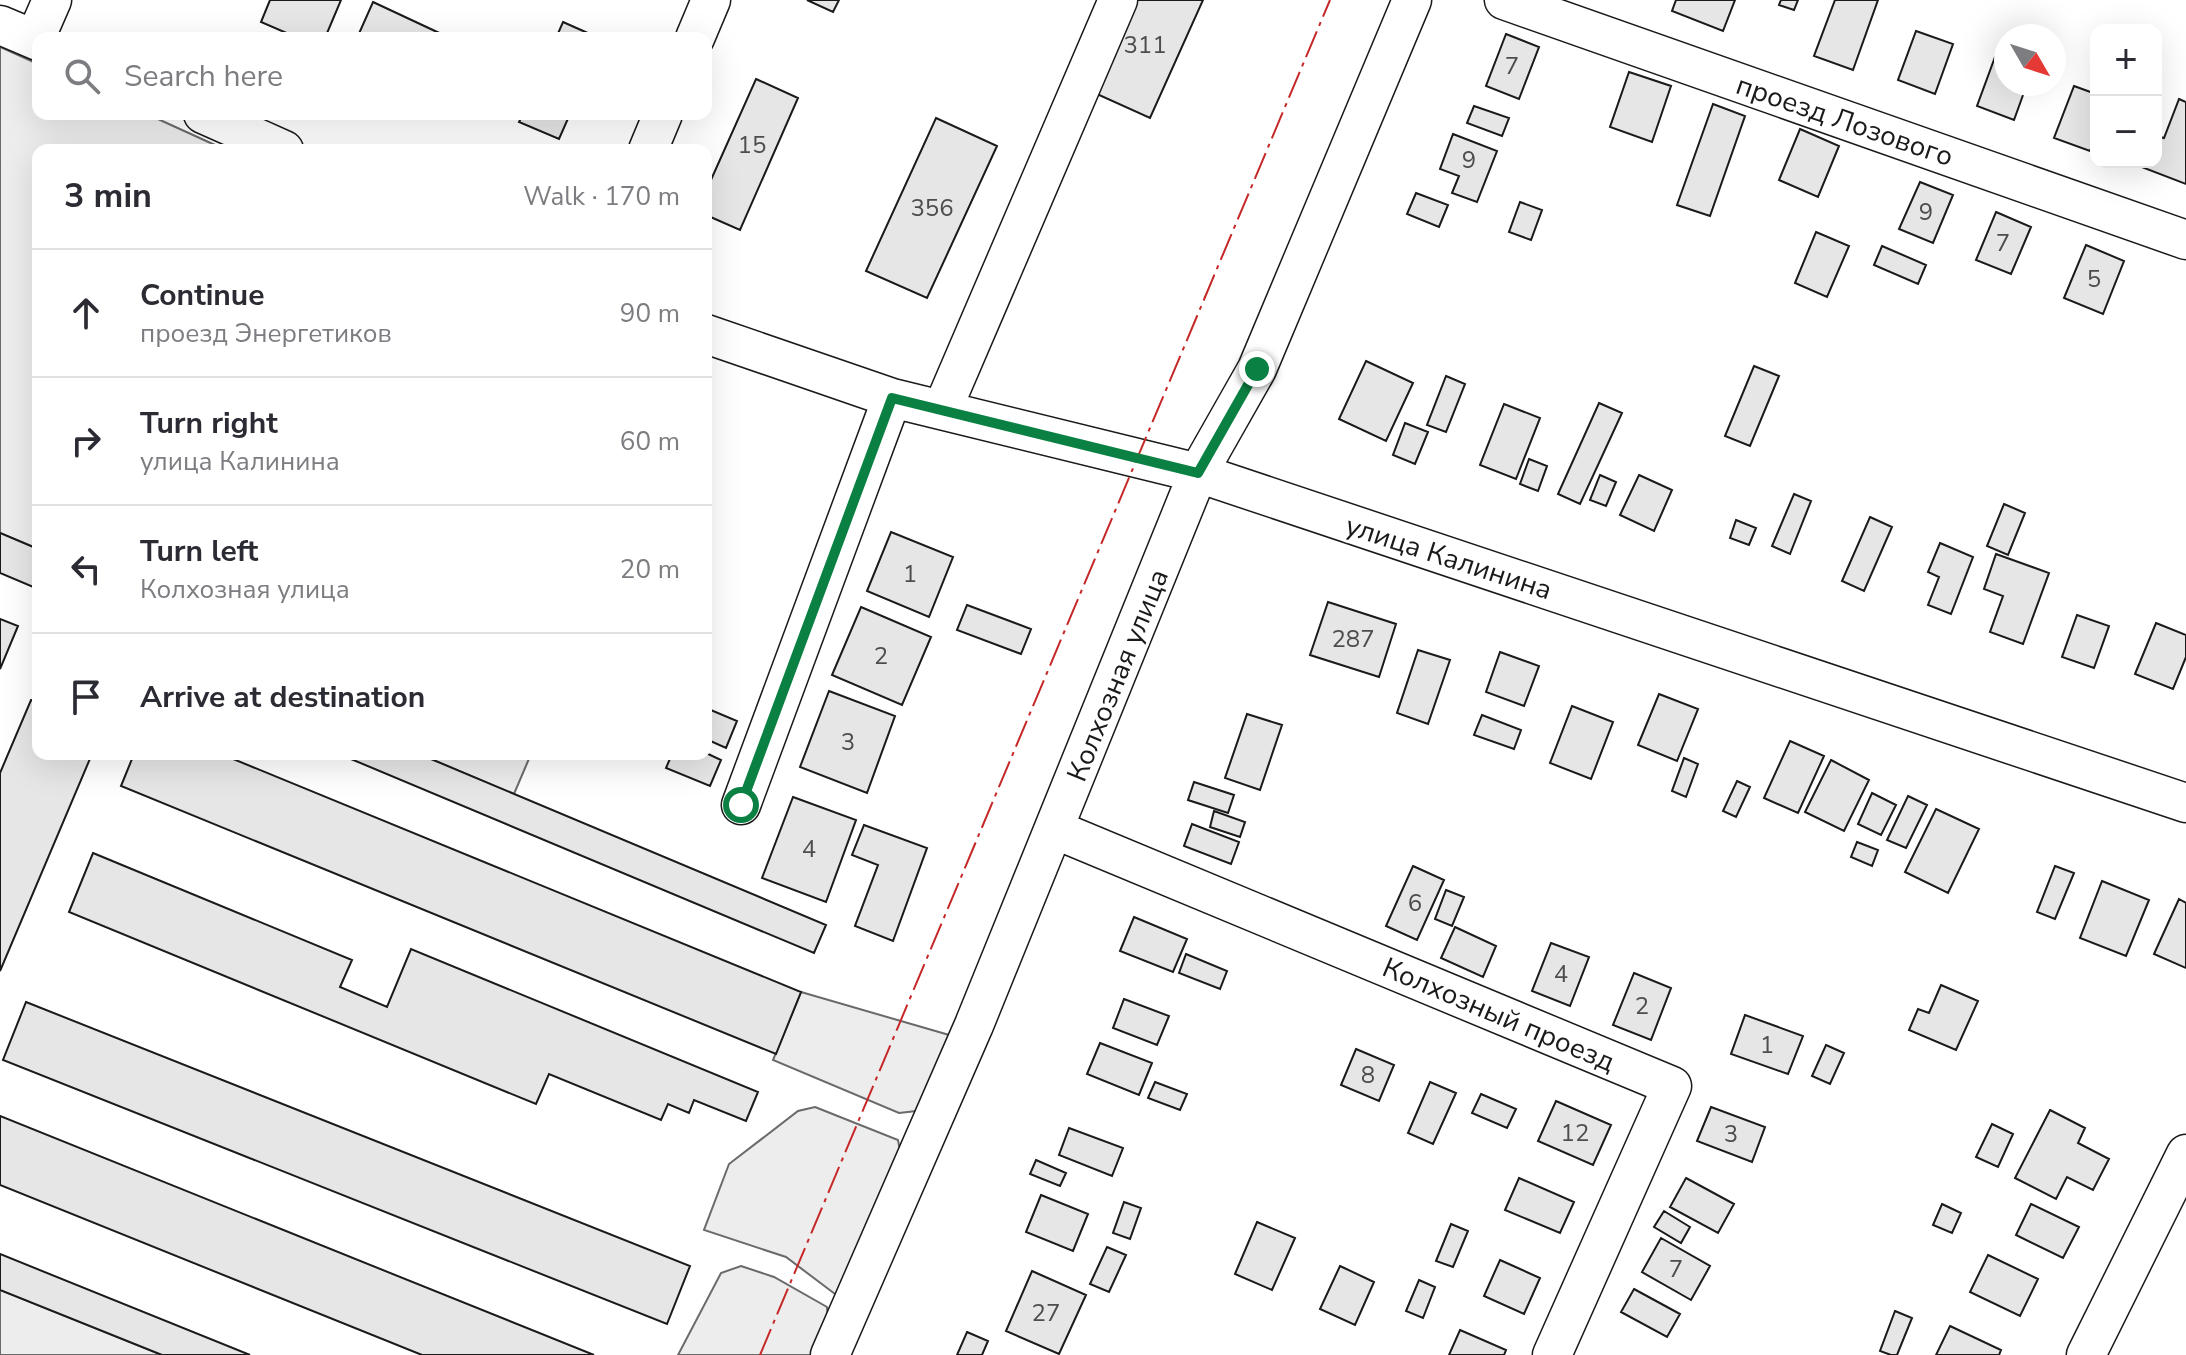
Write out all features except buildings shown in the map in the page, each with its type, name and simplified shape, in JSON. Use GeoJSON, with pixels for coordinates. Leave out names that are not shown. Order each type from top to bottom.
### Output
{"type":"FeatureCollection","features":[{"type":"Feature","properties":{"kind":"street"},"geometry":{"type":"LineString","coordinates":[[39,32],[52,0]]}},
{"type":"Feature","properties":{"kind":"street"},"geometry":{"type":"LineString","coordinates":[[698,32],[711,0]]}},
{"type":"Feature","properties":{"kind":"street"},"geometry":{"type":"LineString","coordinates":[[942,410],[1118,0]]}},
{"type":"Feature","properties":{"kind":"street","name":"Колхозная улица"},"geometry":{"type":"LineString","coordinates":[[830,1355],[974,1025],[1198,473],[1257,369],[1412,0]]}},
{"type":"Feature","properties":{"kind":"street","name":"проезд Лозового"},"geometry":{"type":"LineString","coordinates":[[1504,0],[2186,240]]}},
{"type":"Feature","properties":{"kind":"street"},"geometry":{"type":"LineString","coordinates":[[0,25],[32,38]]}},
{"type":"Feature","properties":{"kind":"street"},"geometry":{"type":"LineString","coordinates":[[216,120],[270,144]]}},
{"type":"Feature","properties":{"kind":"street"},"geometry":{"type":"LineString","coordinates":[[650,144],[660,120]]}},
{"type":"Feature","properties":{"kind":"street","name":"улица Калинина"},"geometry":{"type":"LineString","coordinates":[[712,336],[892,398],[1198,473],[2186,803]]}},
{"type":"Feature","properties":{"kind":"street"},"geometry":{"type":"LineString","coordinates":[[741,805],[892,398]]}},
{"type":"Feature","properties":{"kind":"street","name":"Колхозный проезд"},"geometry":{"type":"LineString","coordinates":[[1054,829],[1672,1086],[1552,1355]]}},
{"type":"Feature","properties":{"kind":"street"},"geometry":{"type":"LineString","coordinates":[[2086,1355],[2186,1154]]}},
{"type":"Feature","properties":{"kind":"shaded area"},"geometry":{"type":"Polygon","coordinates":[[[0,47],[32,61],[32,120],[160,120],[213,144],[32,144],[32,546],[0,533],[0,47]]]}},
{"type":"Feature","properties":{"kind":"shaded area"},"geometry":{"type":"Polygon","coordinates":[[[433,760],[528,760],[514,794],[433,760]]]}},
{"type":"Feature","properties":{"kind":"shaded area"},"geometry":{"type":"Polygon","coordinates":[[[801,992],[956,1037],[925,1110],[899,1113],[773,1060],[801,992]]]}},
{"type":"Feature","properties":{"kind":"shaded area"},"geometry":{"type":"Polygon","coordinates":[[[815,1107],[898,1140],[901,1156],[848,1291],[835,1294],[786,1257],[704,1230],[729,1164],[798,1111],[815,1107]]]}},
{"type":"Feature","properties":{"kind":"shaded area"},"geometry":{"type":"Polygon","coordinates":[[[741,1266],[774,1277],[827,1307],[828,1321],[814,1355],[678,1355],[721,1273],[741,1266]]]}},
{"type":"Feature","properties":{"kind":"shaded area"},"geometry":{"type":"Polygon","coordinates":[[[0,1290],[162,1355],[0,1355],[0,1290]]]}},
{"type":"Feature","properties":{"kind":"power"},"geometry":{"type":"LineString","coordinates":[[760,1355],[1330,0]]}},
{"type":"Feature","properties":{"kind":"route"},"geometry":{"type":"LineString","coordinates":[[741,805],[892,398],[1198,473],[1257,369]]}}]}
